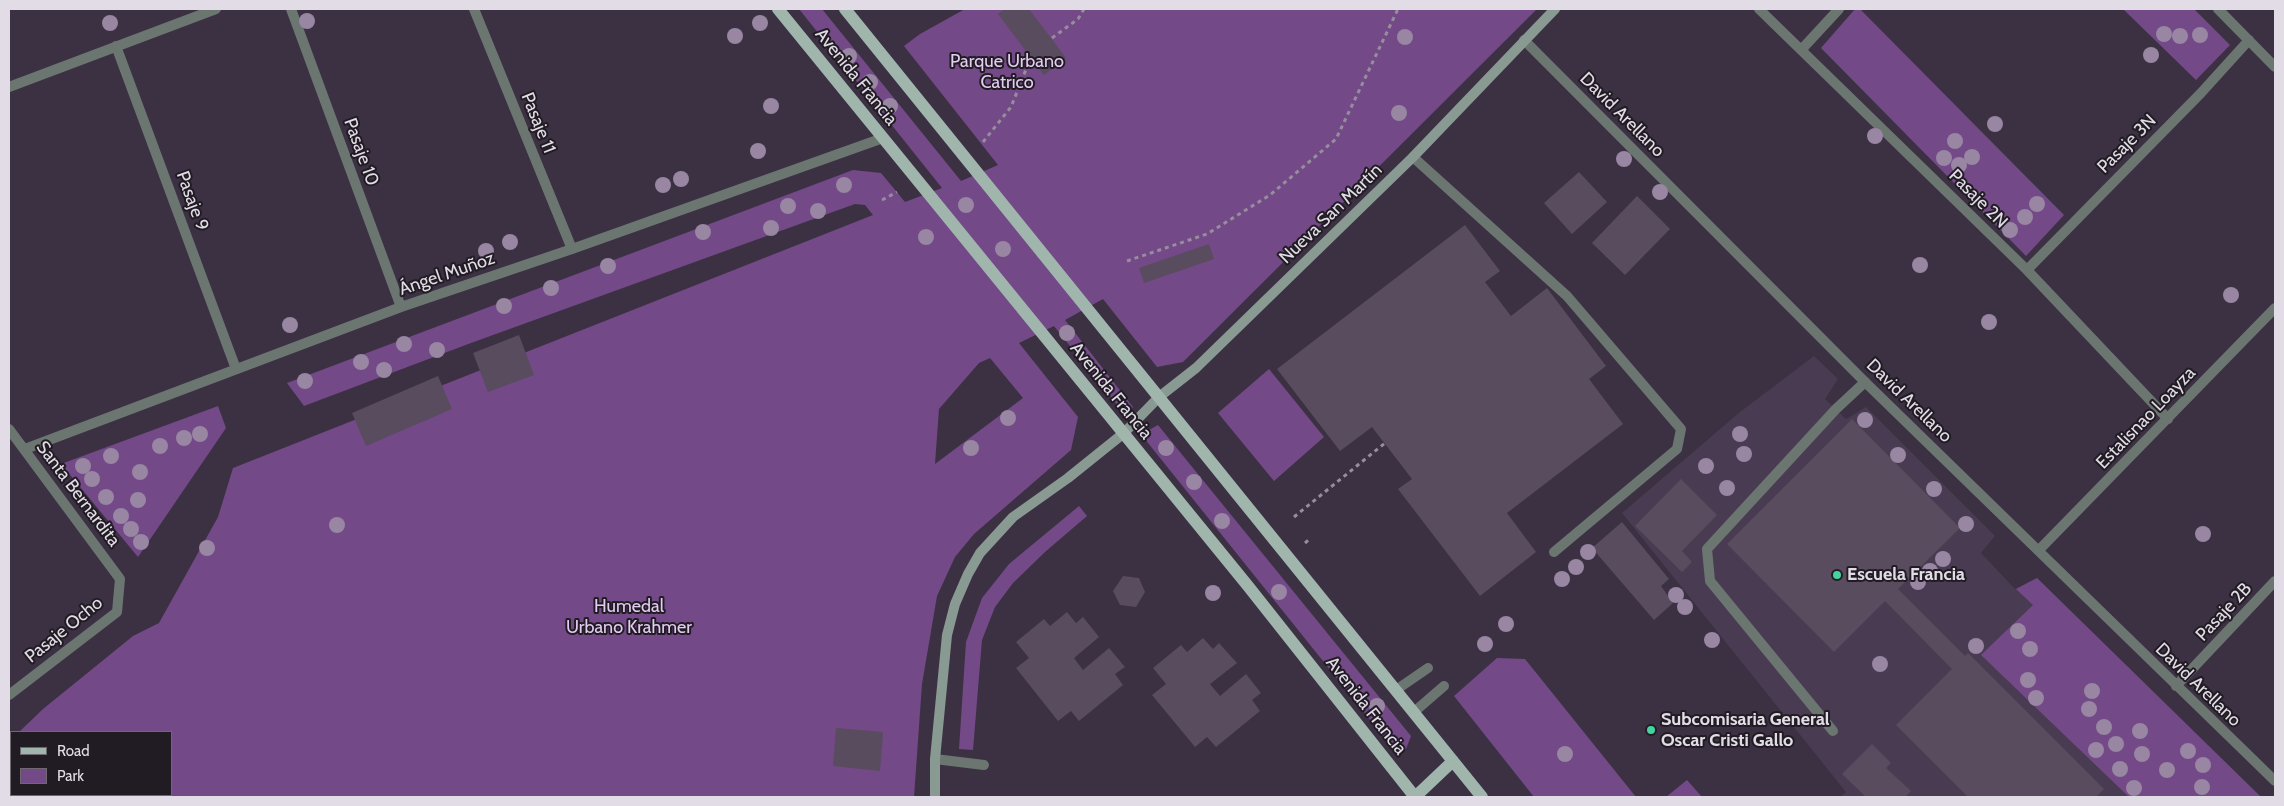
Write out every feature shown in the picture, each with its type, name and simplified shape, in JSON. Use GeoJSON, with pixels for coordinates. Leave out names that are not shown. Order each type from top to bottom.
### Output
{"type":"FeatureCollection","features":[{"type":"Feature","properties":{"kind":"main road","name":"Avenida Francia"},"geometry":{"type":"LineString","coordinates":[[778,9],[1124,433],[1415,797]]}},
{"type":"Feature","properties":{"kind":"main road","name":"Avenida Francia"},"geometry":{"type":"LineString","coordinates":[[845,9],[1482,797]]}},
{"type":"Feature","properties":{"kind":"main road"},"geometry":{"type":"LineString","coordinates":[[1415,797],[1453,761]]}},
{"type":"Feature","properties":{"kind":"street"},"geometry":{"type":"LineString","coordinates":[[9,87],[216,9]]}},
{"type":"Feature","properties":{"kind":"street","name":"Pasaje 10"},"geometry":{"type":"LineString","coordinates":[[291,9],[401,307]]}},
{"type":"Feature","properties":{"kind":"street","name":"Pasaje 11"},"geometry":{"type":"LineString","coordinates":[[474,9],[572,249]]}},
{"type":"Feature","properties":{"kind":"street","name":"Nueva San Martín"},"geometry":{"type":"LineString","coordinates":[[935,797],[935,759],[947,636],[954,604],[968,574],[996,534],[1013,517],[1068,478],[1124,433],[1160,397],[1196,368],[1413,157],[1554,9]]}},
{"type":"Feature","properties":{"kind":"street","name":"Pasaje 2N"},"geometry":{"type":"LineString","coordinates":[[1759,9],[2026,270],[2168,419]]}},
{"type":"Feature","properties":{"kind":"street"},"geometry":{"type":"LineString","coordinates":[[1802,49],[1839,9]]}},
{"type":"Feature","properties":{"kind":"street"},"geometry":{"type":"LineString","coordinates":[[2218,9],[2275,66]]}},
{"type":"Feature","properties":{"kind":"street","name":"David Arellano"},"geometry":{"type":"LineString","coordinates":[[1524,40],[1865,382],[2275,782]]}},
{"type":"Feature","properties":{"kind":"street","name":"Pasaje 3N"},"geometry":{"type":"LineString","coordinates":[[2026,270],[2201,93],[2249,40]]}},
{"type":"Feature","properties":{"kind":"street","name":"Pasaje 9"},"geometry":{"type":"LineString","coordinates":[[116,46],[236,368]]}},
{"type":"Feature","properties":{"kind":"street","name":"Ángel Muñoz"},"geometry":{"type":"LineString","coordinates":[[25,450],[236,368],[401,307],[572,249],[883,138]]}},
{"type":"Feature","properties":{"kind":"street"},"geometry":{"type":"LineString","coordinates":[[1413,157],[1567,296],[1681,429],[1677,449],[1554,552]]}},
{"type":"Feature","properties":{"kind":"street","name":"Estalisnao Loayza"},"geometry":{"type":"LineString","coordinates":[[2039,550],[2275,308]]}},
{"type":"Feature","properties":{"kind":"street"},"geometry":{"type":"LineString","coordinates":[[1833,731],[1710,581],[1707,549],[1836,409],[1865,382]]}},
{"type":"Feature","properties":{"kind":"street","name":"Santa Bernardita"},"geometry":{"type":"LineString","coordinates":[[9,429],[120,579]]}},
{"type":"Feature","properties":{"kind":"street","name":"Pasaje Ocho"},"geometry":{"type":"LineString","coordinates":[[9,695],[117,612],[120,579]]}},
{"type":"Feature","properties":{"kind":"street","name":"Pasaje 2B"},"geometry":{"type":"LineString","coordinates":[[2176,686],[2275,581]]}},
{"type":"Feature","properties":{"kind":"street"},"geometry":{"type":"LineString","coordinates":[[1396,690],[1428,668]]}},
{"type":"Feature","properties":{"kind":"street"},"geometry":{"type":"LineString","coordinates":[[1414,712],[1444,686]]}},
{"type":"Feature","properties":{"kind":"street"},"geometry":{"type":"LineString","coordinates":[[935,759],[984,766]]}},
{"type":"Feature","properties":{"kind":"path"},"geometry":{"type":"LineString","coordinates":[[1052,38],[1078,19],[1084,9]]}},
{"type":"Feature","properties":{"kind":"path"},"geometry":{"type":"LineString","coordinates":[[1127,261],[1207,234],[1270,196],[1336,138],[1398,9]]}},
{"type":"Feature","properties":{"kind":"path"},"geometry":{"type":"LineString","coordinates":[[1294,518],[1385,443]]}},
{"type":"Feature","properties":{"kind":"shaded area","name":"Escuela Francia"},"geometry":{"type":"Polygon","coordinates":[[[1814,356],[1838,379],[1825,399],[1846,419],[1866,407],[1995,536],[1981,553],[2015,589],[2037,578],[2261,797],[1840,797],[1846,792],[1622,513],[1740,412],[1814,356]]]}},
{"type":"Feature","properties":{"kind":"green space"},"geometry":{"type":"Polygon","coordinates":[[[799,9],[822,9],[961,181],[998,165],[904,46],[920,34],[965,9],[1537,9],[1183,362],[1157,367],[1103,299],[1065,320],[1133,407],[1125,415],[1054,326],[1019,343],[1078,417],[1071,450],[974,534],[955,557],[937,596],[922,684],[914,797],[9,797],[10,741],[10,796],[172,796],[172,731],[20,731],[43,709],[133,636],[159,623],[218,517],[233,468],[873,215],[865,205],[855,204],[471,343],[304,406],[287,383],[853,170],[881,173],[905,202],[942,188],[799,9]],[[990,358],[979,363],[939,409],[935,464],[1023,398],[990,358]]]}},
{"type":"Feature","properties":{"kind":"green space"},"geometry":{"type":"Polygon","coordinates":[[[1855,9],[1860,9],[2064,215],[2026,256],[1821,48],[1855,9]]]}},
{"type":"Feature","properties":{"kind":"green space"},"geometry":{"type":"Polygon","coordinates":[[[2123,9],[2194,9],[2230,45],[2196,80],[2123,9]]]}},
{"type":"Feature","properties":{"kind":"green space"},"geometry":{"type":"Polygon","coordinates":[[[1269,369],[1324,437],[1274,481],[1218,413],[1269,369]]]}},
{"type":"Feature","properties":{"kind":"green space"},"geometry":{"type":"Polygon","coordinates":[[[218,406],[226,428],[138,557],[61,464],[218,406]]]}},
{"type":"Feature","properties":{"kind":"green space"},"geometry":{"type":"Polygon","coordinates":[[[1158,425],[1411,736],[1406,749],[1396,752],[1144,438],[1149,430],[1158,425]]]}},
{"type":"Feature","properties":{"kind":"green space"},"geometry":{"type":"Polygon","coordinates":[[[1079,506],[1087,516],[1045,552],[1013,583],[995,607],[982,640],[973,750],[959,749],[966,642],[982,598],[1009,564],[1079,506]]]}},
{"type":"Feature","properties":{"kind":"green space"},"geometry":{"type":"Polygon","coordinates":[[[2037,578],[2261,797],[2129,797],[1981,655],[2033,605],[2016,589],[2037,578]]]}},
{"type":"Feature","properties":{"kind":"green space"},"geometry":{"type":"Polygon","coordinates":[[[1497,658],[1525,659],[1636,797],[1534,797],[1454,696],[1497,658]]]}},
{"type":"Feature","properties":{"kind":"green space"},"geometry":{"type":"Polygon","coordinates":[[[1687,780],[1702,797],[1666,797],[1687,780]]]}},
{"type":"Feature","properties":{"kind":"building"},"geometry":{"type":"Polygon","coordinates":[[[1005,9],[1029,9],[1066,58],[1044,75],[998,14],[1005,9]]]}},
{"type":"Feature","properties":{"kind":"building"},"geometry":{"type":"Polygon","coordinates":[[[1579,172],[1607,202],[1572,234],[1544,203],[1579,172]]]}},
{"type":"Feature","properties":{"kind":"building"},"geometry":{"type":"Polygon","coordinates":[[[1637,196],[1670,229],[1625,275],[1592,243],[1637,196]]]}},
{"type":"Feature","properties":{"kind":"building"},"geometry":{"type":"Polygon","coordinates":[[[1465,225],[1500,271],[1485,282],[1511,316],[1547,288],[1606,366],[1589,379],[1623,424],[1507,513],[1536,552],[1480,596],[1398,489],[1412,479],[1372,427],[1340,451],[1277,369],[1465,225]]]}},
{"type":"Feature","properties":{"kind":"building"},"geometry":{"type":"Polygon","coordinates":[[[1209,244],[1214,259],[1144,283],[1139,268],[1209,244]]]}},
{"type":"Feature","properties":{"kind":"building"},"geometry":{"type":"Polygon","coordinates":[[[519,335],[534,375],[488,392],[473,353],[519,335]]]}},
{"type":"Feature","properties":{"kind":"building"},"geometry":{"type":"Polygon","coordinates":[[[438,376],[452,409],[366,446],[352,413],[438,376]]]}},
{"type":"Feature","properties":{"kind":"building"},"geometry":{"type":"Polygon","coordinates":[[[1852,419],[1960,528],[1898,589],[1965,656],[1968,653],[2104,789],[2096,797],[1968,797],[1896,725],[1952,669],[1885,601],[1834,652],[1727,544],[1852,419]]]}},
{"type":"Feature","properties":{"kind":"building"},"geometry":{"type":"Polygon","coordinates":[[[1681,479],[1717,515],[1682,551],[1692,562],[1682,572],[1635,526],[1681,479]]]}},
{"type":"Feature","properties":{"kind":"building"},"geometry":{"type":"Polygon","coordinates":[[[1622,522],[1669,579],[1661,586],[1673,603],[1654,620],[1592,548],[1622,522]]]}},
{"type":"Feature","properties":{"kind":"building"},"geometry":{"type":"Polygon","coordinates":[[[1123,576],[1139,578],[1145,592],[1136,607],[1120,605],[1113,591],[1123,576]]]}},
{"type":"Feature","properties":{"kind":"building"},"geometry":{"type":"Polygon","coordinates":[[[1067,612],[1076,623],[1083,617],[1099,637],[1074,658],[1083,670],[1109,648],[1125,667],[1115,674],[1123,685],[1079,721],[1071,711],[1058,721],[1016,668],[1029,658],[1016,642],[1044,619],[1050,626],[1067,612]]]}},
{"type":"Feature","properties":{"kind":"building"},"geometry":{"type":"Polygon","coordinates":[[[1203,638],[1213,649],[1219,643],[1237,663],[1210,684],[1220,696],[1246,674],[1261,693],[1252,700],[1260,711],[1216,747],[1207,737],[1195,747],[1152,695],[1166,684],[1153,668],[1181,645],[1187,652],[1203,638]]]}},
{"type":"Feature","properties":{"kind":"building"},"geometry":{"type":"Polygon","coordinates":[[[836,728],[883,732],[880,771],[833,766],[836,728]]]}},
{"type":"Feature","properties":{"kind":"building"},"geometry":{"type":"Polygon","coordinates":[[[1872,744],[1891,763],[1886,768],[1911,791],[1905,797],[1866,797],[1842,774],[1872,744]]]}},
{"type":"Feature","properties":{"kind":"place","name":"Escuela Francia"},"geometry":{"type":"Point","coordinates":[1837,575]}},
{"type":"Feature","properties":{"kind":"place","name":"Subcomisaria General Oscar Cristi Gallo"},"geometry":{"type":"Point","coordinates":[1651,730]}},
{"type":"Feature","properties":{"kind":"park label","name":"Parque Urbano Catrico"},"geometry":{"type":"Point","coordinates":[1007,72]}},
{"type":"Feature","properties":{"kind":"park label","name":"Humedal Urbano Krahmer"},"geometry":{"type":"Point","coordinates":[629,617]}}]}
